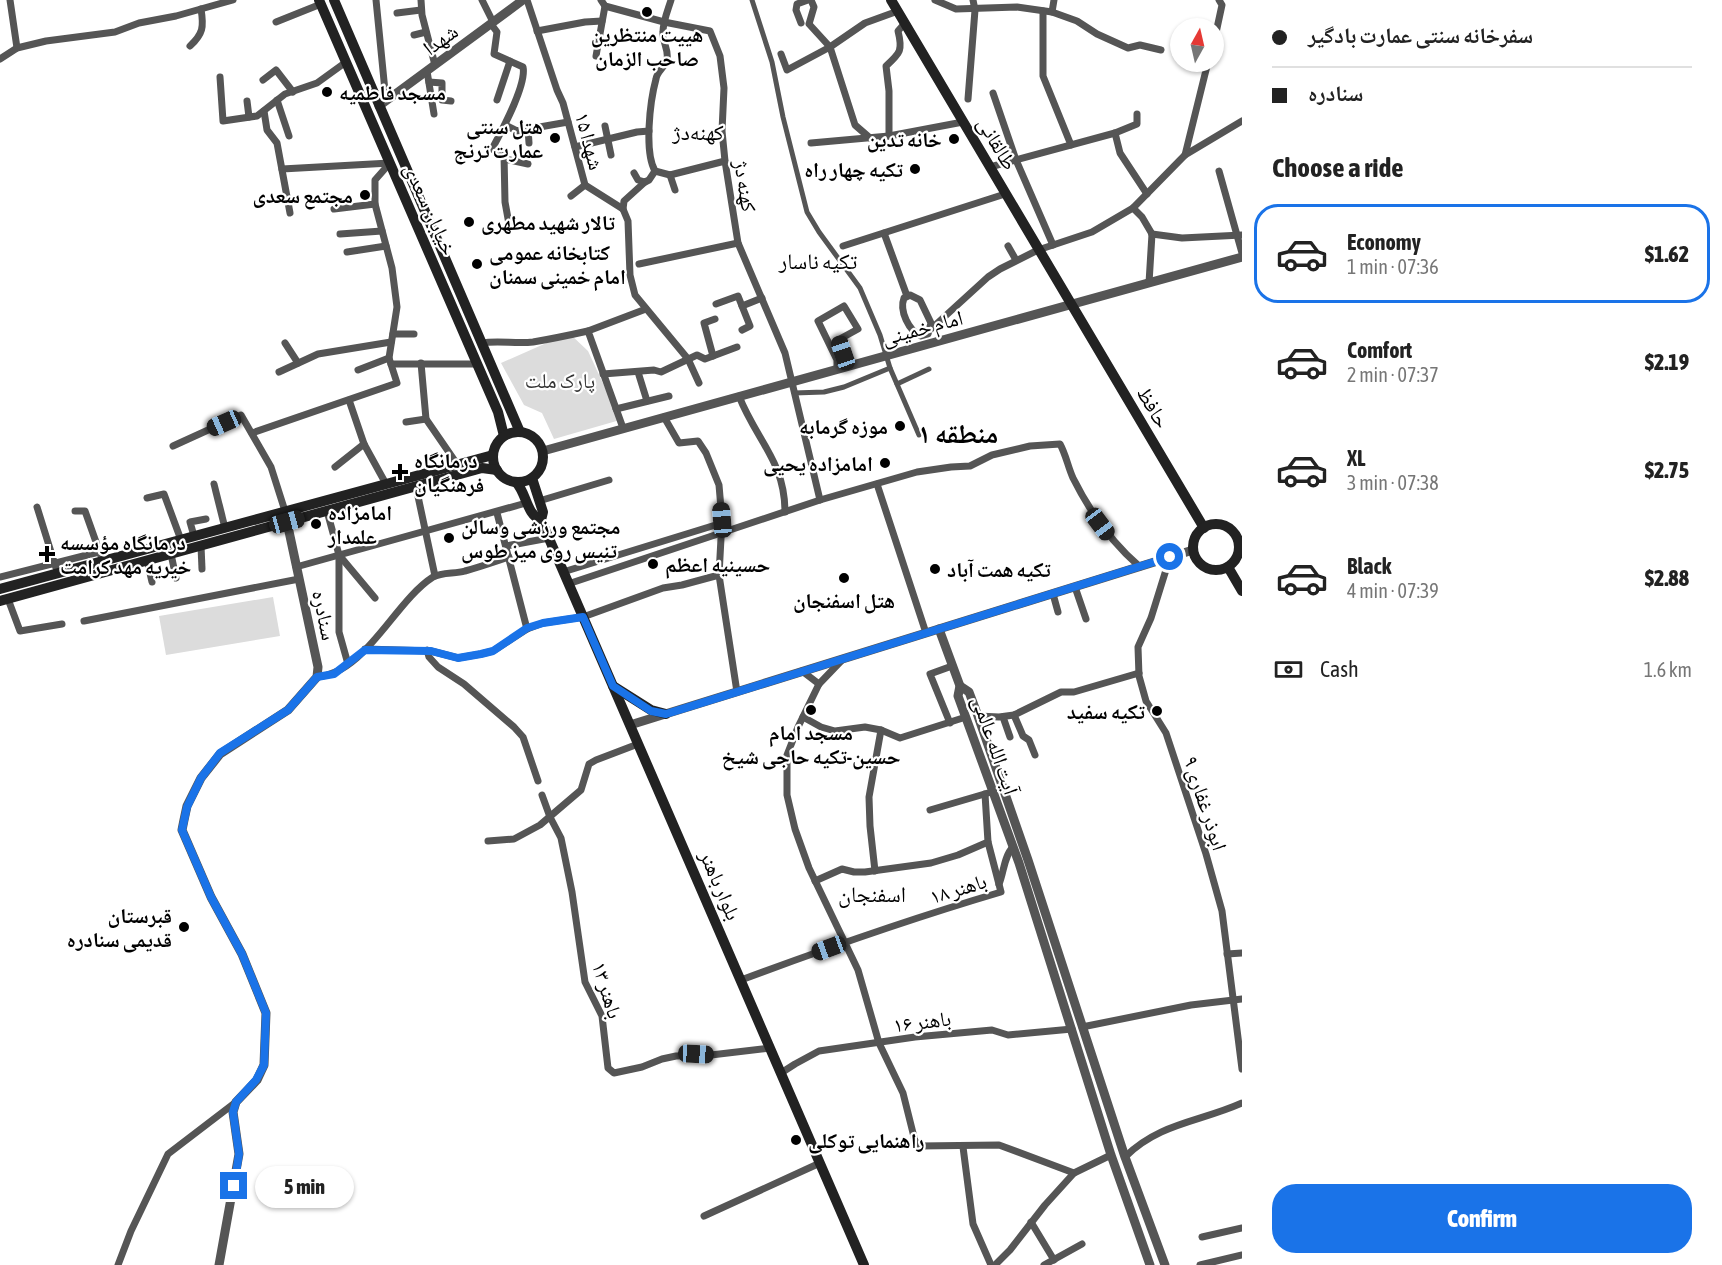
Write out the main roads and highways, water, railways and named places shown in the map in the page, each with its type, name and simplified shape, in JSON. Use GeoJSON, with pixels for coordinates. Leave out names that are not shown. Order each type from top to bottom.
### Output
{"type":"FeatureCollection","features":[{"type":"Feature","properties":{"kind":"main road","name":"طالقانی"},"geometry":{"type":"LineString","coordinates":[[891,0],[1038,250],[1073,304]]}},
{"type":"Feature","properties":{"kind":"main road","name":"خیابان سعدی"},"geometry":{"type":"LineString","coordinates":[[337,1],[481,343],[504,435]]}},
{"type":"Feature","properties":{"kind":"main road","name":"خیابان سعدی"},"geometry":{"type":"LineString","coordinates":[[320,2],[478,364],[490,379],[520,432]]}},
{"type":"Feature","properties":{"kind":"main road","name":"حافظ"},"geometry":{"type":"LineString","coordinates":[[1073,304],[1204,528]]}},
{"type":"Feature","properties":{"kind":"main road"},"geometry":{"type":"LineString","coordinates":[[496,470],[494,447],[504,435],[520,432],[534,438],[543,451],[542,466],[532,478],[516,482]]}},
{"type":"Feature","properties":{"kind":"main road"},"geometry":{"type":"LineString","coordinates":[[0,590],[58,574],[147,560],[171,554],[225,528],[327,511],[416,487],[481,463],[493,455]]}},
{"type":"Feature","properties":{"kind":"main road"},"geometry":{"type":"LineString","coordinates":[[4,600],[58,574],[101,557],[181,540],[197,541],[286,517],[386,483],[457,464],[481,463],[516,482],[522,488],[526,503],[535,518],[541,520],[543,512],[532,478]]}},
{"type":"Feature","properties":{"kind":"main road","name":"بلوار باهنر"},"geometry":{"type":"LineString","coordinates":[[541,520],[864,1265]]}},
{"type":"Feature","properties":{"kind":"main road"},"geometry":{"type":"LineString","coordinates":[[1218,525],[1237,531],[1240,548],[1228,567],[1215,570],[1208,568],[1197,559],[1193,550],[1195,539],[1204,528],[1218,525]]}},
{"type":"Feature","properties":{"kind":"main road"},"geometry":{"type":"LineString","coordinates":[[1228,567],[1242,591]]}},
{"type":"Feature","properties":{"kind":"main road"},"geometry":{"type":"LineString","coordinates":[[613,686],[651,711],[666,714]]}},
{"type":"Feature","properties":{"kind":"place","name":"هییت منتظرین صاحب الزمان"},"geometry":{"type":"Point","coordinates":[647,12]}},
{"type":"Feature","properties":{"kind":"place","name":"مسجد فاطمیه"},"geometry":{"type":"Point","coordinates":[327,92]}},
{"type":"Feature","properties":{"kind":"place","name":"هتل سنتی عمارت ترنج"},"geometry":{"type":"Point","coordinates":[555,138]}},
{"type":"Feature","properties":{"kind":"place","name":"خانه تدین"},"geometry":{"type":"Point","coordinates":[954,139]}},
{"type":"Feature","properties":{"kind":"place","name":"تکیه چهار راه"},"geometry":{"type":"Point","coordinates":[915,169]}},
{"type":"Feature","properties":{"kind":"place","name":"مجتمع سعدی"},"geometry":{"type":"Point","coordinates":[365,195]}},
{"type":"Feature","properties":{"kind":"place","name":"تالار شهید مطهری"},"geometry":{"type":"Point","coordinates":[469,222]}},
{"type":"Feature","properties":{"kind":"place","name":"کتابخانه عمومی امام خمینی سمنان"},"geometry":{"type":"Point","coordinates":[477,264]}},
{"type":"Feature","properties":{"kind":"place","name":"موزه گرمابه"},"geometry":{"type":"Point","coordinates":[900,426]}},
{"type":"Feature","properties":{"kind":"place","name":"امامزاده یحیی"},"geometry":{"type":"Point","coordinates":[885,463]}},
{"type":"Feature","properties":{"kind":"place","name":"درمانگاه فرهنگیان"},"geometry":{"type":"Point","coordinates":[400,472]}},
{"type":"Feature","properties":{"kind":"place","name":"امامزاده علمدار"},"geometry":{"type":"Point","coordinates":[316,524]}},
{"type":"Feature","properties":{"kind":"place","name":"مجتمع ورزشی وسالن تنیس روی میز طوس"},"geometry":{"type":"Point","coordinates":[449,538]}},
{"type":"Feature","properties":{"kind":"place","name":"درمانگاه مؤسسه خیریه مهد کرامت"},"geometry":{"type":"Point","coordinates":[47,554]}},
{"type":"Feature","properties":{"kind":"place","name":"حسینیه اعظم"},"geometry":{"type":"Point","coordinates":[653,564]}},
{"type":"Feature","properties":{"kind":"place","name":"تکیه همت آباد"},"geometry":{"type":"Point","coordinates":[935,569]}},
{"type":"Feature","properties":{"kind":"place","name":"هتل اسفنجان"},"geometry":{"type":"Point","coordinates":[844,578]}},
{"type":"Feature","properties":{"kind":"place","name":"مسجد امام حسین-تکیه حاجی شیخ"},"geometry":{"type":"Point","coordinates":[811,710]}},
{"type":"Feature","properties":{"kind":"place","name":"تکیه سفید"},"geometry":{"type":"Point","coordinates":[1157,711]}},
{"type":"Feature","properties":{"kind":"place","name":"قبرستان قدیمی سنادره"},"geometry":{"type":"Point","coordinates":[184,927]}},
{"type":"Feature","properties":{"kind":"place","name":"راهنمایی توکلی"},"geometry":{"type":"Point","coordinates":[796,1140]}},
{"type":"Feature","properties":{"kind":"district","name":"کهنه‌دژ"},"geometry":{"type":"Point","coordinates":[698,132]}},
{"type":"Feature","properties":{"kind":"district","name":"تکیه ناسار"},"geometry":{"type":"Point","coordinates":[818,261]}},
{"type":"Feature","properties":{"kind":"district","name":"منطقه ۱"},"geometry":{"type":"Point","coordinates":[958,433]}},
{"type":"Feature","properties":{"kind":"district","name":"اسفنجان"},"geometry":{"type":"Point","coordinates":[872,894]}},
{"type":"Feature","properties":{"kind":"park label","name":"پارک ملت"},"geometry":{"type":"Point","coordinates":[560,380]}}]}
